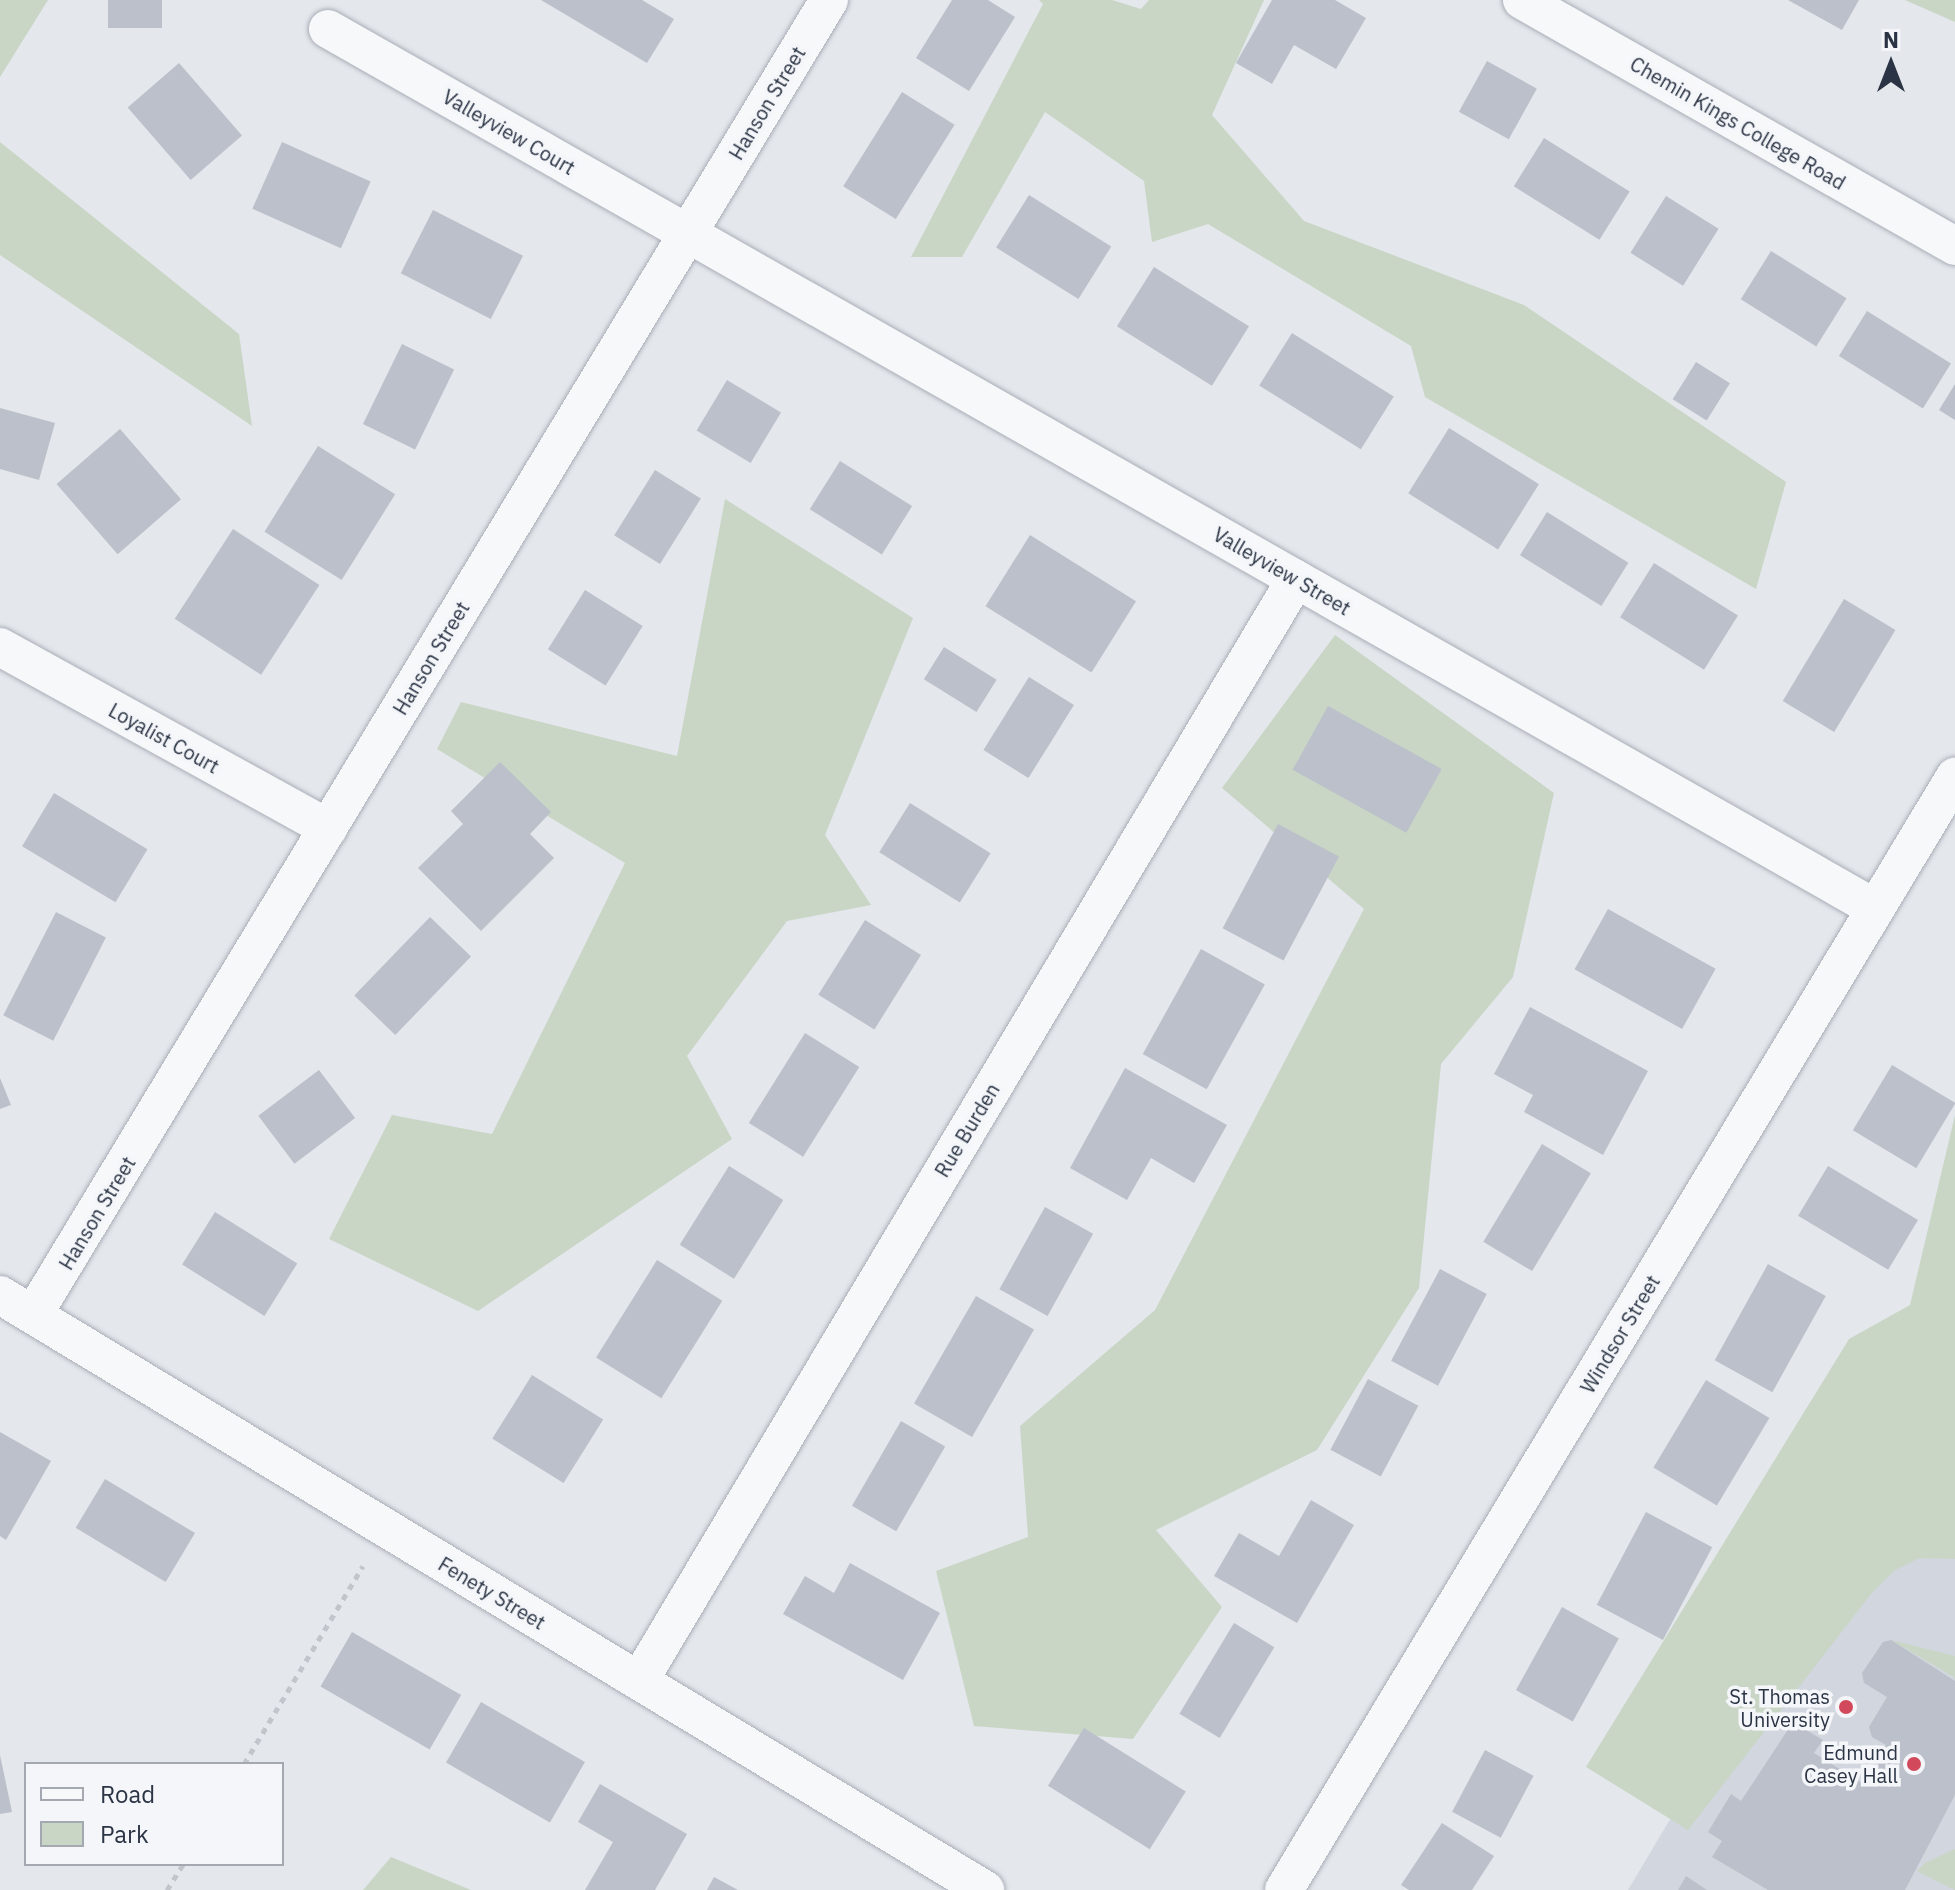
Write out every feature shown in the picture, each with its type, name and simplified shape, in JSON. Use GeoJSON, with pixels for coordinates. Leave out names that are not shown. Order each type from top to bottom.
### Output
{"type":"FeatureCollection","features":[{"type":"Feature","properties":{"kind":"street","name":"Hanson Street"},"geometry":{"type":"LineString","coordinates":[[33,1315],[829,0]]}},
{"type":"Feature","properties":{"kind":"street","name":"Chemin Kings College Road"},"geometry":{"type":"LineString","coordinates":[[1522,0],[1566,11],[1955,246]]}},
{"type":"Feature","properties":{"kind":"street","name":"Valleyview Court"},"geometry":{"type":"LineString","coordinates":[[328,29],[689,234]]}},
{"type":"Feature","properties":{"kind":"street","name":"Valleyview Street"},"geometry":{"type":"LineString","coordinates":[[689,234],[1875,908]]}},
{"type":"Feature","properties":{"kind":"street","name":"Rue Burden"},"geometry":{"type":"LineString","coordinates":[[639,1681],[1296,579]]}},
{"type":"Feature","properties":{"kind":"street","name":"Loyalist Court"},"geometry":{"type":"LineString","coordinates":[[0,647],[328,828]]}},
{"type":"Feature","properties":{"kind":"street","name":"Windsor Street"},"geometry":{"type":"LineString","coordinates":[[1284,1890],[1955,777]]}},
{"type":"Feature","properties":{"kind":"street","name":"Fenety Street"},"geometry":{"type":"LineString","coordinates":[[0,1295],[985,1890]]}},
{"type":"Feature","properties":{"kind":"path"},"geometry":{"type":"LineString","coordinates":[[245,1762],[363,1566]]}},
{"type":"Feature","properties":{"kind":"path"},"geometry":{"type":"LineString","coordinates":[[167,1890],[182,1866]]}},
{"type":"Feature","properties":{"kind":"shaded area","name":"St. Thomas University"},"geometry":{"type":"Polygon","coordinates":[[[1955,1411],[1955,1890],[1628,1890],[1817,1572],[1955,1411]]]}},
{"type":"Feature","properties":{"kind":"green space"},"geometry":{"type":"Polygon","coordinates":[[[0,0],[48,0],[0,77],[0,0]]]}},
{"type":"Feature","properties":{"kind":"green space"},"geometry":{"type":"Polygon","coordinates":[[[1039,0],[1112,0],[1141,9],[1149,0],[1264,0],[1212,115],[1304,221],[1524,305],[1786,482],[1756,589],[1425,397],[1411,346],[1208,224],[1152,242],[1144,181],[1045,112],[962,257],[911,257],[1043,4],[1039,0]]]}},
{"type":"Feature","properties":{"kind":"green space"},"geometry":{"type":"Polygon","coordinates":[[[1905,0],[1955,0],[1955,22],[1905,0]]]}},
{"type":"Feature","properties":{"kind":"green space"},"geometry":{"type":"Polygon","coordinates":[[[0,142],[239,334],[252,426],[0,255],[0,142]]]}},
{"type":"Feature","properties":{"kind":"green space"},"geometry":{"type":"Polygon","coordinates":[[[725,499],[913,618],[825,835],[871,905],[787,921],[687,1056],[732,1139],[478,1311],[329,1239],[392,1115],[492,1134],[625,863],[437,749],[461,702],[677,756],[725,499]]]}},
{"type":"Feature","properties":{"kind":"green space"},"geometry":{"type":"Polygon","coordinates":[[[1335,635],[1554,793],[1513,977],[1441,1064],[1419,1288],[1317,1450],[1156,1530],[1222,1607],[1133,1739],[974,1726],[936,1571],[1028,1537],[1020,1426],[1155,1310],[1364,909],[1222,788],[1335,635]]]}},
{"type":"Feature","properties":{"kind":"green space"},"geometry":{"type":"Polygon","coordinates":[[[1955,1115],[1955,1559],[1919,1558],[1895,1570],[1871,1594],[1688,1830],[1586,1767],[1849,1339],[1910,1305],[1955,1115]]]}},
{"type":"Feature","properties":{"kind":"green space"},"geometry":{"type":"Polygon","coordinates":[[[1891,1640],[1955,1656],[1955,1681],[1954,1677],[1891,1640]]]}},
{"type":"Feature","properties":{"kind":"green space"},"geometry":{"type":"Polygon","coordinates":[[[1955,1849],[1955,1890],[1917,1871],[1925,1863],[1955,1849]]]}},
{"type":"Feature","properties":{"kind":"green space"},"geometry":{"type":"Polygon","coordinates":[[[391,1857],[471,1890],[363,1890],[391,1857]]]}},
{"type":"Feature","properties":{"kind":"building"},"geometry":{"type":"Polygon","coordinates":[[[108,0],[162,0],[162,28],[108,28],[108,0]]]}},
{"type":"Feature","properties":{"kind":"building"},"geometry":{"type":"Polygon","coordinates":[[[541,0],[642,0],[674,19],[647,63],[541,0]]]}},
{"type":"Feature","properties":{"kind":"building"},"geometry":{"type":"Polygon","coordinates":[[[952,0],[988,0],[1015,17],[969,91],[916,58],[952,0]]]}},
{"type":"Feature","properties":{"kind":"building"},"geometry":{"type":"Polygon","coordinates":[[[1272,0],[1335,0],[1366,18],[1336,69],[1294,45],[1272,84],[1236,63],[1272,0]]]}},
{"type":"Feature","properties":{"kind":"building"},"geometry":{"type":"Polygon","coordinates":[[[1788,0],[1859,0],[1842,30],[1788,0]]]}},
{"type":"Feature","properties":{"kind":"building"},"geometry":{"type":"Polygon","coordinates":[[[1487,61],[1537,89],[1509,139],[1459,112],[1487,61]]]}},
{"type":"Feature","properties":{"kind":"building"},"geometry":{"type":"Polygon","coordinates":[[[179,63],[242,135],[191,180],[128,108],[179,63]]]}},
{"type":"Feature","properties":{"kind":"building"},"geometry":{"type":"Polygon","coordinates":[[[902,92],[955,125],[896,219],[843,186],[902,92]]]}},
{"type":"Feature","properties":{"kind":"building"},"geometry":{"type":"Polygon","coordinates":[[[1544,138],[1630,192],[1599,240],[1514,186],[1544,138]]]}},
{"type":"Feature","properties":{"kind":"building"},"geometry":{"type":"Polygon","coordinates":[[[282,142],[371,181],[341,248],[252,209],[282,142]]]}},
{"type":"Feature","properties":{"kind":"building"},"geometry":{"type":"Polygon","coordinates":[[[1029,195],[1111,246],[1078,299],[996,248],[1029,195]]]}},
{"type":"Feature","properties":{"kind":"building"},"geometry":{"type":"Polygon","coordinates":[[[1666,196],[1719,229],[1683,286],[1630,253],[1666,196]]]}},
{"type":"Feature","properties":{"kind":"building"},"geometry":{"type":"Polygon","coordinates":[[[433,210],[523,256],[491,319],[401,273],[433,210]]]}},
{"type":"Feature","properties":{"kind":"building"},"geometry":{"type":"Polygon","coordinates":[[[1771,251],[1846,298],[1816,347],[1741,299],[1771,251]]]}},
{"type":"Feature","properties":{"kind":"building"},"geometry":{"type":"Polygon","coordinates":[[[1154,267],[1249,326],[1212,386],[1117,326],[1154,267]]]}},
{"type":"Feature","properties":{"kind":"building"},"geometry":{"type":"Polygon","coordinates":[[[1867,311],[1951,363],[1923,408],[1839,356],[1867,311]]]}},
{"type":"Feature","properties":{"kind":"building"},"geometry":{"type":"Polygon","coordinates":[[[1292,333],[1394,397],[1361,449],[1259,386],[1292,333]]]}},
{"type":"Feature","properties":{"kind":"building"},"geometry":{"type":"Polygon","coordinates":[[[402,344],[454,369],[415,449],[363,424],[402,344]]]}},
{"type":"Feature","properties":{"kind":"building"},"geometry":{"type":"Polygon","coordinates":[[[1696,362],[1730,383],[1707,421],[1673,399],[1696,362]]]}},
{"type":"Feature","properties":{"kind":"building"},"geometry":{"type":"Polygon","coordinates":[[[727,380],[781,412],[751,463],[697,431],[727,380]]]}},
{"type":"Feature","properties":{"kind":"building"},"geometry":{"type":"Polygon","coordinates":[[[1955,384],[1955,420],[1939,410],[1955,384]]]}},
{"type":"Feature","properties":{"kind":"building"},"geometry":{"type":"Polygon","coordinates":[[[0,408],[55,423],[39,480],[0,469],[0,408]]]}},
{"type":"Feature","properties":{"kind":"building"},"geometry":{"type":"Polygon","coordinates":[[[1449,428],[1539,484],[1498,549],[1408,493],[1449,428]]]}},
{"type":"Feature","properties":{"kind":"building"},"geometry":{"type":"Polygon","coordinates":[[[120,429],[181,499],[118,554],[57,484],[120,429]]]}},
{"type":"Feature","properties":{"kind":"building"},"geometry":{"type":"Polygon","coordinates":[[[318,446],[395,494],[342,580],[264,532],[318,446]]]}},
{"type":"Feature","properties":{"kind":"building"},"geometry":{"type":"Polygon","coordinates":[[[840,461],[912,506],[882,554],[810,509],[840,461]]]}},
{"type":"Feature","properties":{"kind":"building"},"geometry":{"type":"Polygon","coordinates":[[[655,470],[701,499],[660,564],[614,535],[655,470]]]}},
{"type":"Feature","properties":{"kind":"building"},"geometry":{"type":"Polygon","coordinates":[[[1547,512],[1628,563],[1601,606],[1520,555],[1547,512]]]}},
{"type":"Feature","properties":{"kind":"building"},"geometry":{"type":"Polygon","coordinates":[[[233,529],[319,585],[261,675],[175,619],[233,529]]]}},
{"type":"Feature","properties":{"kind":"building"},"geometry":{"type":"Polygon","coordinates":[[[1030,535],[1136,601],[1091,672],[985,606],[1030,535]]]}},
{"type":"Feature","properties":{"kind":"building"},"geometry":{"type":"Polygon","coordinates":[[[1654,563],[1738,615],[1704,670],[1620,617],[1654,563]]]}},
{"type":"Feature","properties":{"kind":"building"},"geometry":{"type":"Polygon","coordinates":[[[585,590],[643,626],[606,685],[548,649],[585,590]]]}},
{"type":"Feature","properties":{"kind":"building"},"geometry":{"type":"Polygon","coordinates":[[[1844,599],[1895,630],[1834,732],[1783,701],[1844,599]]]}},
{"type":"Feature","properties":{"kind":"building"},"geometry":{"type":"Polygon","coordinates":[[[944,647],[997,680],[976,712],[924,679],[944,647]]]}},
{"type":"Feature","properties":{"kind":"building"},"geometry":{"type":"Polygon","coordinates":[[[1029,677],[1074,705],[1028,778],[983,750],[1029,677]]]}},
{"type":"Feature","properties":{"kind":"building"},"geometry":{"type":"Polygon","coordinates":[[[1328,706],[1442,769],[1406,833],[1293,770],[1328,706]]]}},
{"type":"Feature","properties":{"kind":"building"},"geometry":{"type":"Polygon","coordinates":[[[500,762],[551,812],[530,834],[554,858],[481,931],[418,868],[463,824],[451,811],[500,762]]]}},
{"type":"Feature","properties":{"kind":"building"},"geometry":{"type":"Polygon","coordinates":[[[54,793],[147,849],[115,902],[22,846],[54,793]]]}},
{"type":"Feature","properties":{"kind":"building"},"geometry":{"type":"Polygon","coordinates":[[[910,803],[991,853],[960,903],[879,852],[910,803]]]}},
{"type":"Feature","properties":{"kind":"building"},"geometry":{"type":"Polygon","coordinates":[[[1278,824],[1339,856],[1284,961],[1223,928],[1278,824]]]}},
{"type":"Feature","properties":{"kind":"building"},"geometry":{"type":"Polygon","coordinates":[[[1608,909],[1716,969],[1682,1029],[1575,969],[1608,909]]]}},
{"type":"Feature","properties":{"kind":"building"},"geometry":{"type":"Polygon","coordinates":[[[56,912],[106,937],[53,1041],[3,1015],[56,912]]]}},
{"type":"Feature","properties":{"kind":"building"},"geometry":{"type":"Polygon","coordinates":[[[430,917],[471,957],[395,1035],[354,995],[430,917]]]}},
{"type":"Feature","properties":{"kind":"building"},"geometry":{"type":"Polygon","coordinates":[[[865,920],[921,955],[874,1030],[818,995],[865,920]]]}},
{"type":"Feature","properties":{"kind":"building"},"geometry":{"type":"Polygon","coordinates":[[[1201,949],[1265,984],[1207,1089],[1143,1054],[1201,949]]]}},
{"type":"Feature","properties":{"kind":"building"},"geometry":{"type":"Polygon","coordinates":[[[1530,1007],[1648,1071],[1603,1155],[1524,1112],[1533,1095],[1494,1074],[1530,1007]]]}},
{"type":"Feature","properties":{"kind":"building"},"geometry":{"type":"Polygon","coordinates":[[[805,1033],[859,1067],[803,1157],[749,1123],[805,1033]]]}},
{"type":"Feature","properties":{"kind":"building"},"geometry":{"type":"Polygon","coordinates":[[[1892,1065],[1955,1103],[1916,1168],[1853,1130],[1892,1065]]]}},
{"type":"Feature","properties":{"kind":"building"},"geometry":{"type":"Polygon","coordinates":[[[1125,1068],[1227,1125],[1194,1183],[1151,1158],[1127,1200],[1070,1168],[1125,1068]]]}},
{"type":"Feature","properties":{"kind":"building"},"geometry":{"type":"Polygon","coordinates":[[[319,1070],[355,1118],[294,1164],[258,1116],[319,1070]]]}},
{"type":"Feature","properties":{"kind":"building"},"geometry":{"type":"Polygon","coordinates":[[[0,1078],[11,1105],[0,1109],[0,1078]]]}},
{"type":"Feature","properties":{"kind":"building"},"geometry":{"type":"Polygon","coordinates":[[[1542,1144],[1591,1173],[1532,1271],[1483,1242],[1542,1144]]]}},
{"type":"Feature","properties":{"kind":"building"},"geometry":{"type":"Polygon","coordinates":[[[729,1166],[783,1200],[734,1279],[680,1245],[729,1166]]]}},
{"type":"Feature","properties":{"kind":"building"},"geometry":{"type":"Polygon","coordinates":[[[1828,1166],[1918,1220],[1888,1270],[1798,1216],[1828,1166]]]}},
{"type":"Feature","properties":{"kind":"building"},"geometry":{"type":"Polygon","coordinates":[[[1045,1207],[1093,1234],[1048,1316],[999,1289],[1045,1207]]]}},
{"type":"Feature","properties":{"kind":"building"},"geometry":{"type":"Polygon","coordinates":[[[215,1212],[297,1263],[264,1316],[182,1265],[215,1212]]]}},
{"type":"Feature","properties":{"kind":"building"},"geometry":{"type":"Polygon","coordinates":[[[657,1260],[722,1301],[661,1398],[596,1358],[657,1260]]]}},
{"type":"Feature","properties":{"kind":"building"},"geometry":{"type":"Polygon","coordinates":[[[1768,1264],[1826,1296],[1772,1392],[1715,1360],[1768,1264]]]}},
{"type":"Feature","properties":{"kind":"building"},"geometry":{"type":"Polygon","coordinates":[[[1440,1269],[1487,1294],[1438,1386],[1391,1361],[1440,1269]]]}},
{"type":"Feature","properties":{"kind":"building"},"geometry":{"type":"Polygon","coordinates":[[[976,1296],[1034,1330],[972,1437],[914,1403],[976,1296]]]}},
{"type":"Feature","properties":{"kind":"building"},"geometry":{"type":"Polygon","coordinates":[[[532,1375],[603,1420],[563,1483],[492,1439],[532,1375]]]}},
{"type":"Feature","properties":{"kind":"building"},"geometry":{"type":"Polygon","coordinates":[[[1368,1379],[1418,1406],[1381,1476],[1330,1450],[1368,1379]]]}},
{"type":"Feature","properties":{"kind":"building"},"geometry":{"type":"Polygon","coordinates":[[[1706,1380],[1769,1418],[1717,1506],[1653,1467],[1706,1380]]]}},
{"type":"Feature","properties":{"kind":"building"},"geometry":{"type":"Polygon","coordinates":[[[901,1421],[945,1446],[896,1531],[852,1506],[901,1421]]]}},
{"type":"Feature","properties":{"kind":"building"},"geometry":{"type":"Polygon","coordinates":[[[0,1432],[51,1461],[6,1540],[0,1536],[0,1432]]]}},
{"type":"Feature","properties":{"kind":"building"},"geometry":{"type":"Polygon","coordinates":[[[105,1479],[195,1533],[166,1582],[76,1528],[105,1479]]]}},
{"type":"Feature","properties":{"kind":"building"},"geometry":{"type":"Polygon","coordinates":[[[1311,1500],[1354,1525],[1297,1623],[1214,1576],[1239,1533],[1279,1556],[1311,1500]]]}},
{"type":"Feature","properties":{"kind":"building"},"geometry":{"type":"Polygon","coordinates":[[[1646,1512],[1712,1547],[1663,1640],[1597,1605],[1646,1512]]]}},
{"type":"Feature","properties":{"kind":"building"},"geometry":{"type":"Polygon","coordinates":[[[850,1563],[940,1613],[903,1680],[783,1614],[805,1576],[834,1593],[850,1563]]]}},
{"type":"Feature","properties":{"kind":"building"},"geometry":{"type":"Polygon","coordinates":[[[1562,1607],[1619,1639],[1573,1722],[1516,1690],[1562,1607]]]}},
{"type":"Feature","properties":{"kind":"building"},"geometry":{"type":"Polygon","coordinates":[[[1234,1623],[1274,1647],[1220,1738],[1179,1714],[1234,1623]]]}},
{"type":"Feature","properties":{"kind":"building"},"geometry":{"type":"Polygon","coordinates":[[[352,1632],[461,1695],[430,1750],[320,1687],[352,1632]]]}},
{"type":"Feature","properties":{"kind":"building","name":"Edmund Casey Hall"},"geometry":{"type":"Polygon","coordinates":[[[1891,1640],[1955,1681],[1955,1795],[1905,1890],[1768,1890],[1712,1857],[1722,1841],[1708,1832],[1731,1794],[1741,1801],[1793,1722],[1823,1740],[1814,1753],[1862,1783],[1886,1745],[1872,1737],[1869,1727],[1887,1697],[1864,1683],[1862,1673],[1883,1642],[1891,1640]]]}},
{"type":"Feature","properties":{"kind":"building"},"geometry":{"type":"Polygon","coordinates":[[[481,1702],[585,1762],[550,1823],[446,1763],[481,1702]]]}},
{"type":"Feature","properties":{"kind":"building"},"geometry":{"type":"Polygon","coordinates":[[[1084,1728],[1186,1792],[1150,1849],[1048,1786],[1084,1728]]]}},
{"type":"Feature","properties":{"kind":"building"},"geometry":{"type":"Polygon","coordinates":[[[1485,1750],[1534,1776],[1501,1838],[1452,1812],[1485,1750]]]}},
{"type":"Feature","properties":{"kind":"building"},"geometry":{"type":"Polygon","coordinates":[[[0,1755],[12,1812],[0,1814],[0,1755]]]}},
{"type":"Feature","properties":{"kind":"building"},"geometry":{"type":"Polygon","coordinates":[[[600,1784],[687,1834],[655,1890],[585,1890],[613,1842],[578,1822],[600,1784]]]}},
{"type":"Feature","properties":{"kind":"building"},"geometry":{"type":"Polygon","coordinates":[[[1442,1823],[1494,1856],[1472,1890],[1409,1890],[1401,1885],[1442,1823]]]}},
{"type":"Feature","properties":{"kind":"building"},"geometry":{"type":"Polygon","coordinates":[[[1686,1876],[1707,1890],[1678,1890],[1686,1876]]]}},
{"type":"Feature","properties":{"kind":"building"},"geometry":{"type":"Polygon","coordinates":[[[714,1877],[738,1890],[707,1890],[714,1877]]]}},
{"type":"Feature","properties":{"kind":"place","name":"St. Thomas University"},"geometry":{"type":"Point","coordinates":[1846,1707]}},
{"type":"Feature","properties":{"kind":"place","name":"Edmund Casey Hall"},"geometry":{"type":"Point","coordinates":[1914,1764]}}]}
